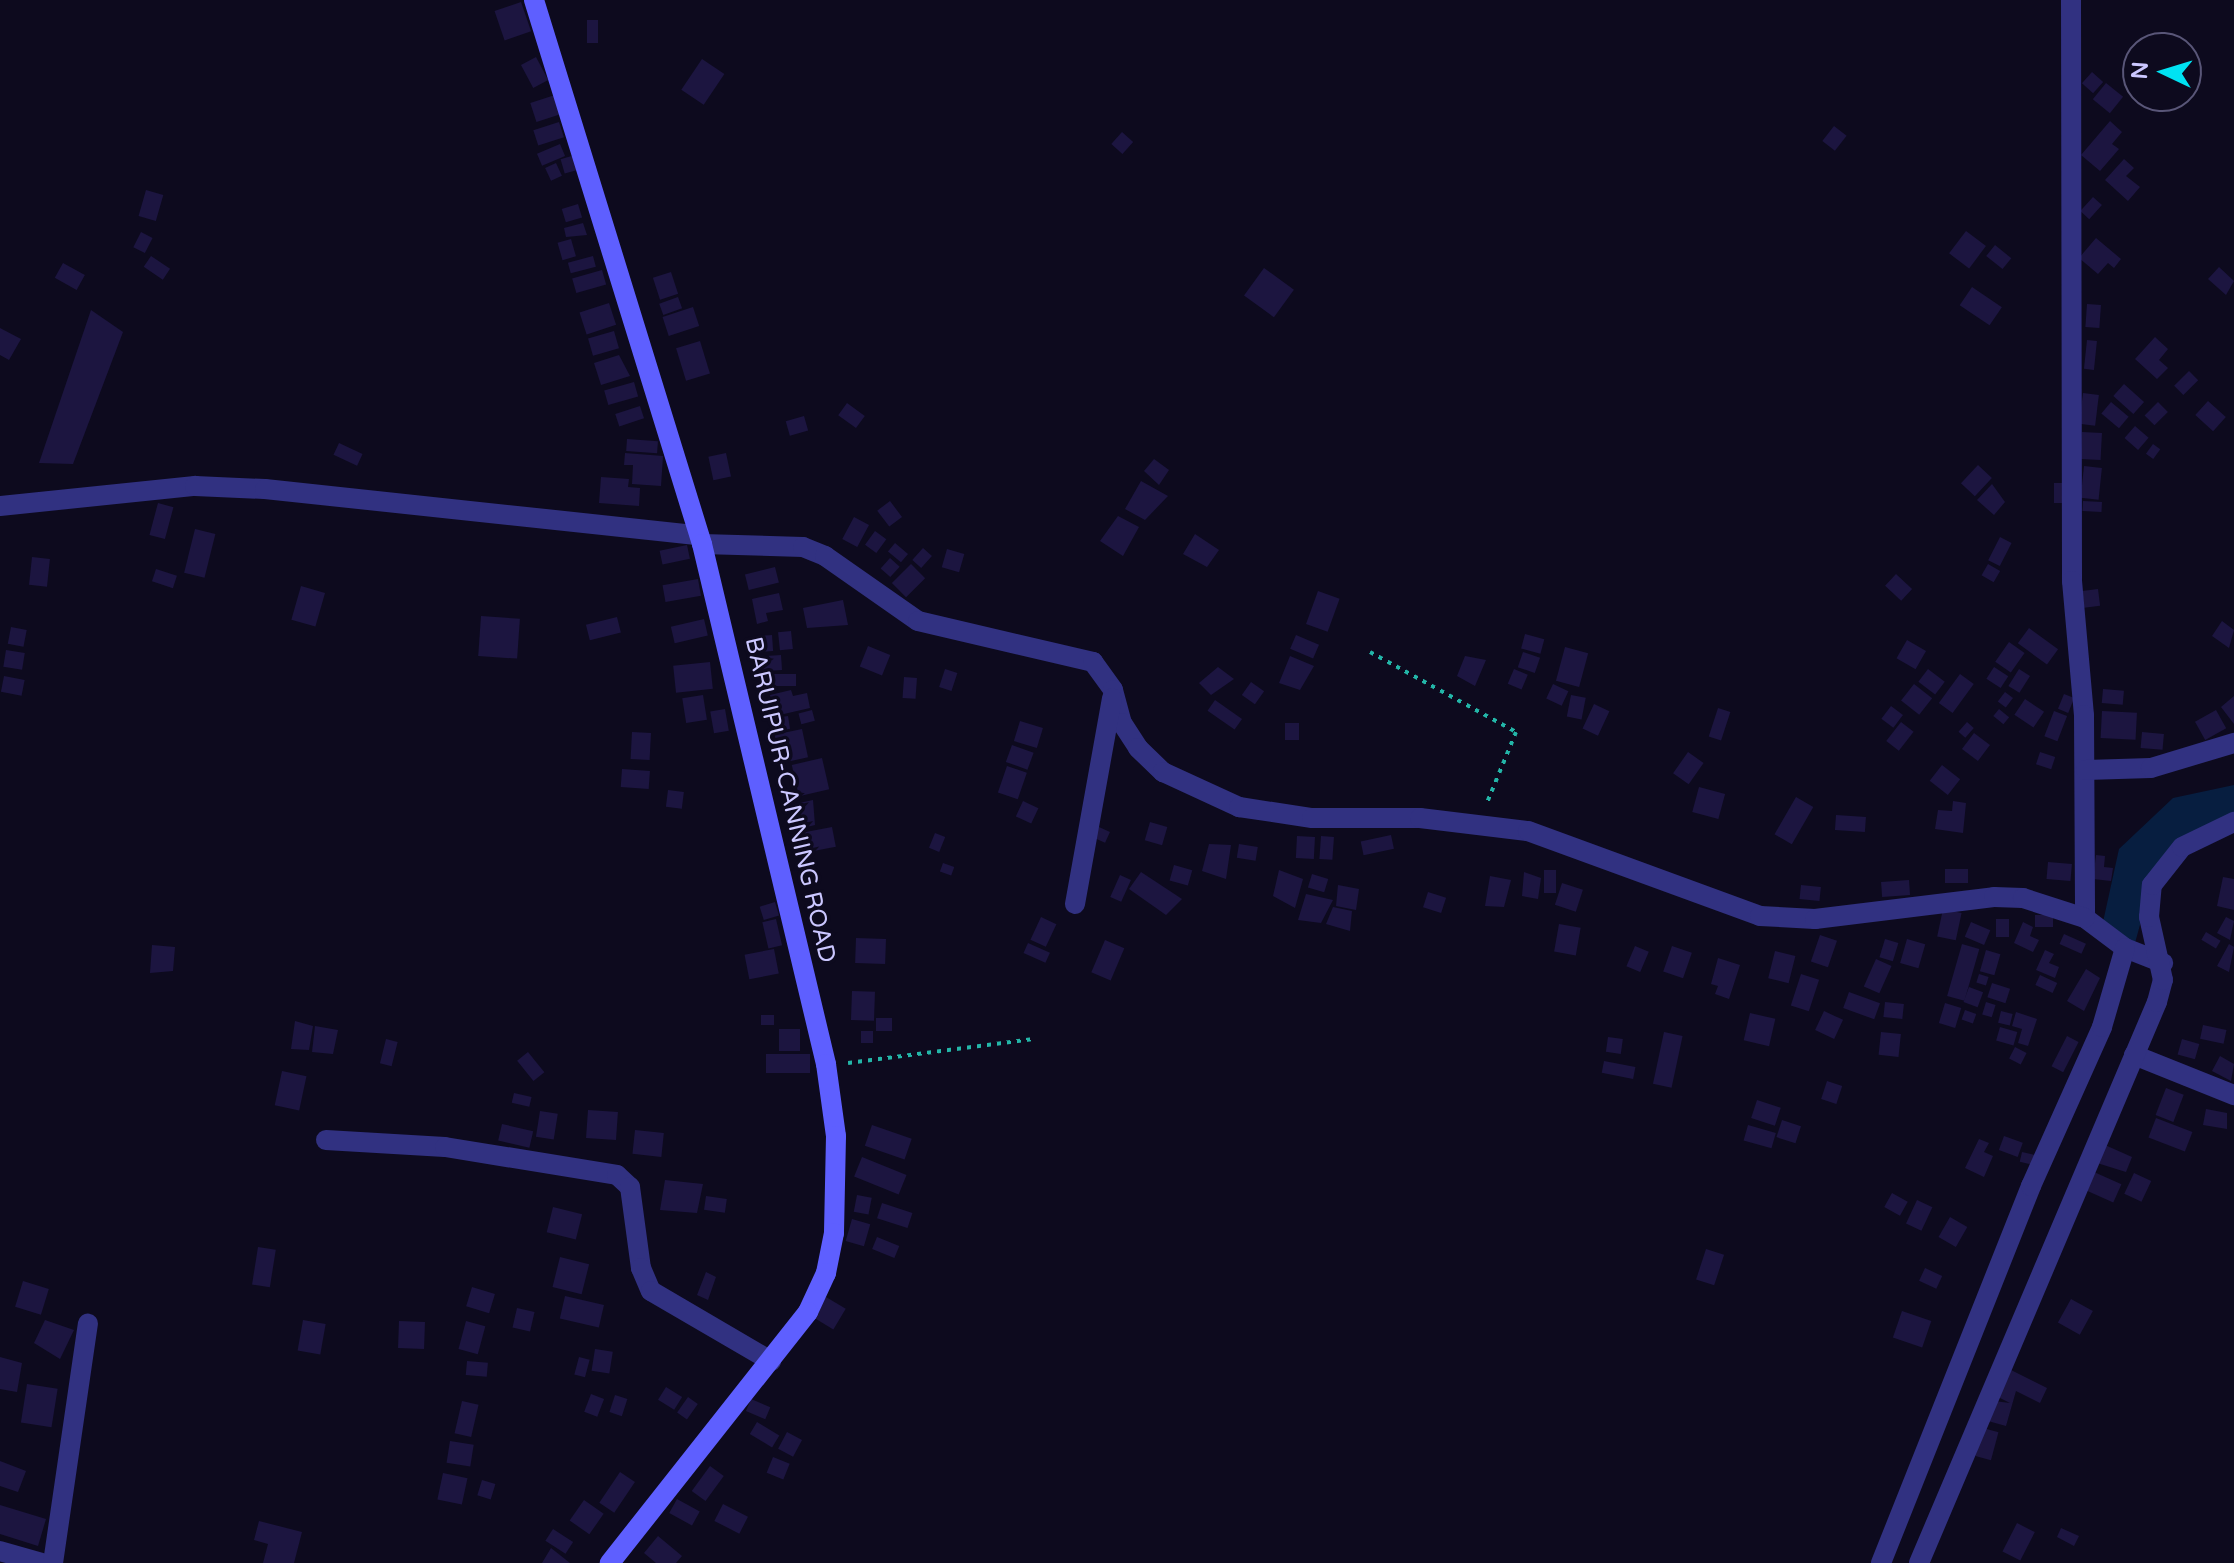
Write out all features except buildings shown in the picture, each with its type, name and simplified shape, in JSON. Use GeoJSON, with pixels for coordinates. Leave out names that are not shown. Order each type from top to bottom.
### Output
{"type":"FeatureCollection","features":[{"type":"Feature","properties":{"kind":"main road","name":"BARUIPUR-CANNING ROAD"},"geometry":{"type":"LineString","coordinates":[[534,0],[701,540],[826,1064],[836,1136],[834,1233],[826,1273],[808,1312],[610,1563]]}},
{"type":"Feature","properties":{"kind":"street"},"geometry":{"type":"LineString","coordinates":[[2071,0],[2072,581],[2086,770],[2085,918]]}},
{"type":"Feature","properties":{"kind":"street"},"geometry":{"type":"LineString","coordinates":[[0,506],[195,486],[265,489],[701,540],[803,547],[825,556],[918,621],[1078,656],[1093,662],[1113,690],[1122,723],[1163,772],[1239,807],[1312,818],[1479,822],[1528,831],[1760,916],[1815,919],[1994,897],[2023,898],[2085,918],[2125,948],[2163,963]]}},
{"type":"Feature","properties":{"kind":"street"},"geometry":{"type":"LineString","coordinates":[[1075,904],[1113,690]]}},
{"type":"Feature","properties":{"kind":"street"},"geometry":{"type":"LineString","coordinates":[[2086,770],[2151,768],[2234,743]]}},
{"type":"Feature","properties":{"kind":"street"},"geometry":{"type":"LineString","coordinates":[[1919,1563],[2157,1002],[2163,963],[2149,917],[2152,885],[2182,847],[2234,822]]}},
{"type":"Feature","properties":{"kind":"street"},"geometry":{"type":"LineString","coordinates":[[1881,1563],[2031,1186],[2102,1027],[2125,948]]}},
{"type":"Feature","properties":{"kind":"street"},"geometry":{"type":"LineString","coordinates":[[2134,1055],[2234,1095]]}},
{"type":"Feature","properties":{"kind":"street"},"geometry":{"type":"LineString","coordinates":[[326,1140],[445,1147],[617,1175],[630,1187],[641,1268],[651,1291],[771,1361]]}},
{"type":"Feature","properties":{"kind":"street"},"geometry":{"type":"LineString","coordinates":[[53,1563],[88,1324]]}},
{"type":"Feature","properties":{"kind":"street"},"geometry":{"type":"LineString","coordinates":[[0,1551],[42,1563]]}},
{"type":"Feature","properties":{"kind":"path"},"geometry":{"type":"LineString","coordinates":[[1370,652],[1516,732],[1479,822]]}},
{"type":"Feature","properties":{"kind":"path"},"geometry":{"type":"LineString","coordinates":[[826,1064],[899,1060],[1033,1039]]}},
{"type":"Feature","properties":{"kind":"water"},"geometry":{"type":"Polygon","coordinates":[[[2234,785],[2234,827],[2155,870],[2132,954],[2103,922],[2119,849],[2173,798],[2234,785]]]}}]}
